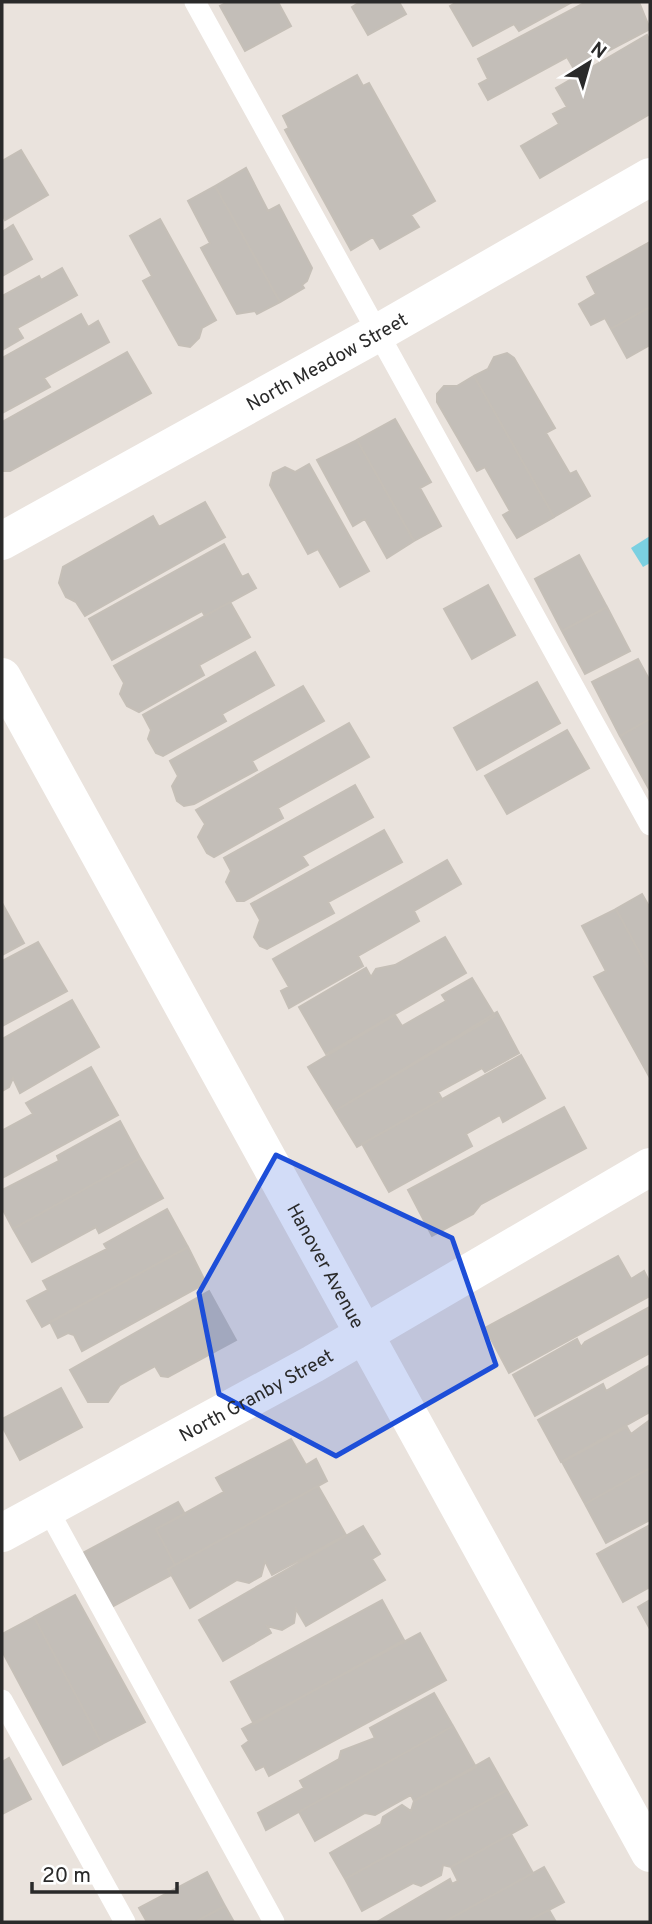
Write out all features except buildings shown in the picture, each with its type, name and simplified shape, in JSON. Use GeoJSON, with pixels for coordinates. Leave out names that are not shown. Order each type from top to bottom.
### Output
{"type":"FeatureCollection","features":[{"type":"Feature","properties":{"kind":"street","name":"North Meadow Street"},"geometry":{"type":"LineString","coordinates":[[2,541],[376,334],[650,177]]}},
{"type":"Feature","properties":{"kind":"street","name":"Hanover Avenue"},"geometry":{"type":"LineString","coordinates":[[2,677],[650,1853]]}},
{"type":"Feature","properties":{"kind":"street","name":"North Granby Street"},"geometry":{"type":"LineString","coordinates":[[2,1533],[363,1335],[650,1167]]}},
{"type":"Feature","properties":{"kind":"lane"},"geometry":{"type":"LineString","coordinates":[[195,2],[376,334],[649,818]]}},
{"type":"Feature","properties":{"kind":"lane"},"geometry":{"type":"LineString","coordinates":[[47,1508],[274,1922]]}},
{"type":"Feature","properties":{"kind":"lane"},"geometry":{"type":"LineString","coordinates":[[2,1700],[125,1922]]}},
{"type":"Feature","properties":{"kind":"highlighted area"},"geometry":{"type":"Polygon","coordinates":[[[276,1155],[452,1238],[496,1365],[336,1456],[219,1394],[199,1293],[276,1155]]]}},
{"type":"Feature","properties":{"kind":"water"},"geometry":{"type":"Polygon","coordinates":[[[650,536],[650,563],[643,567],[631,548],[650,536]]]}}]}
